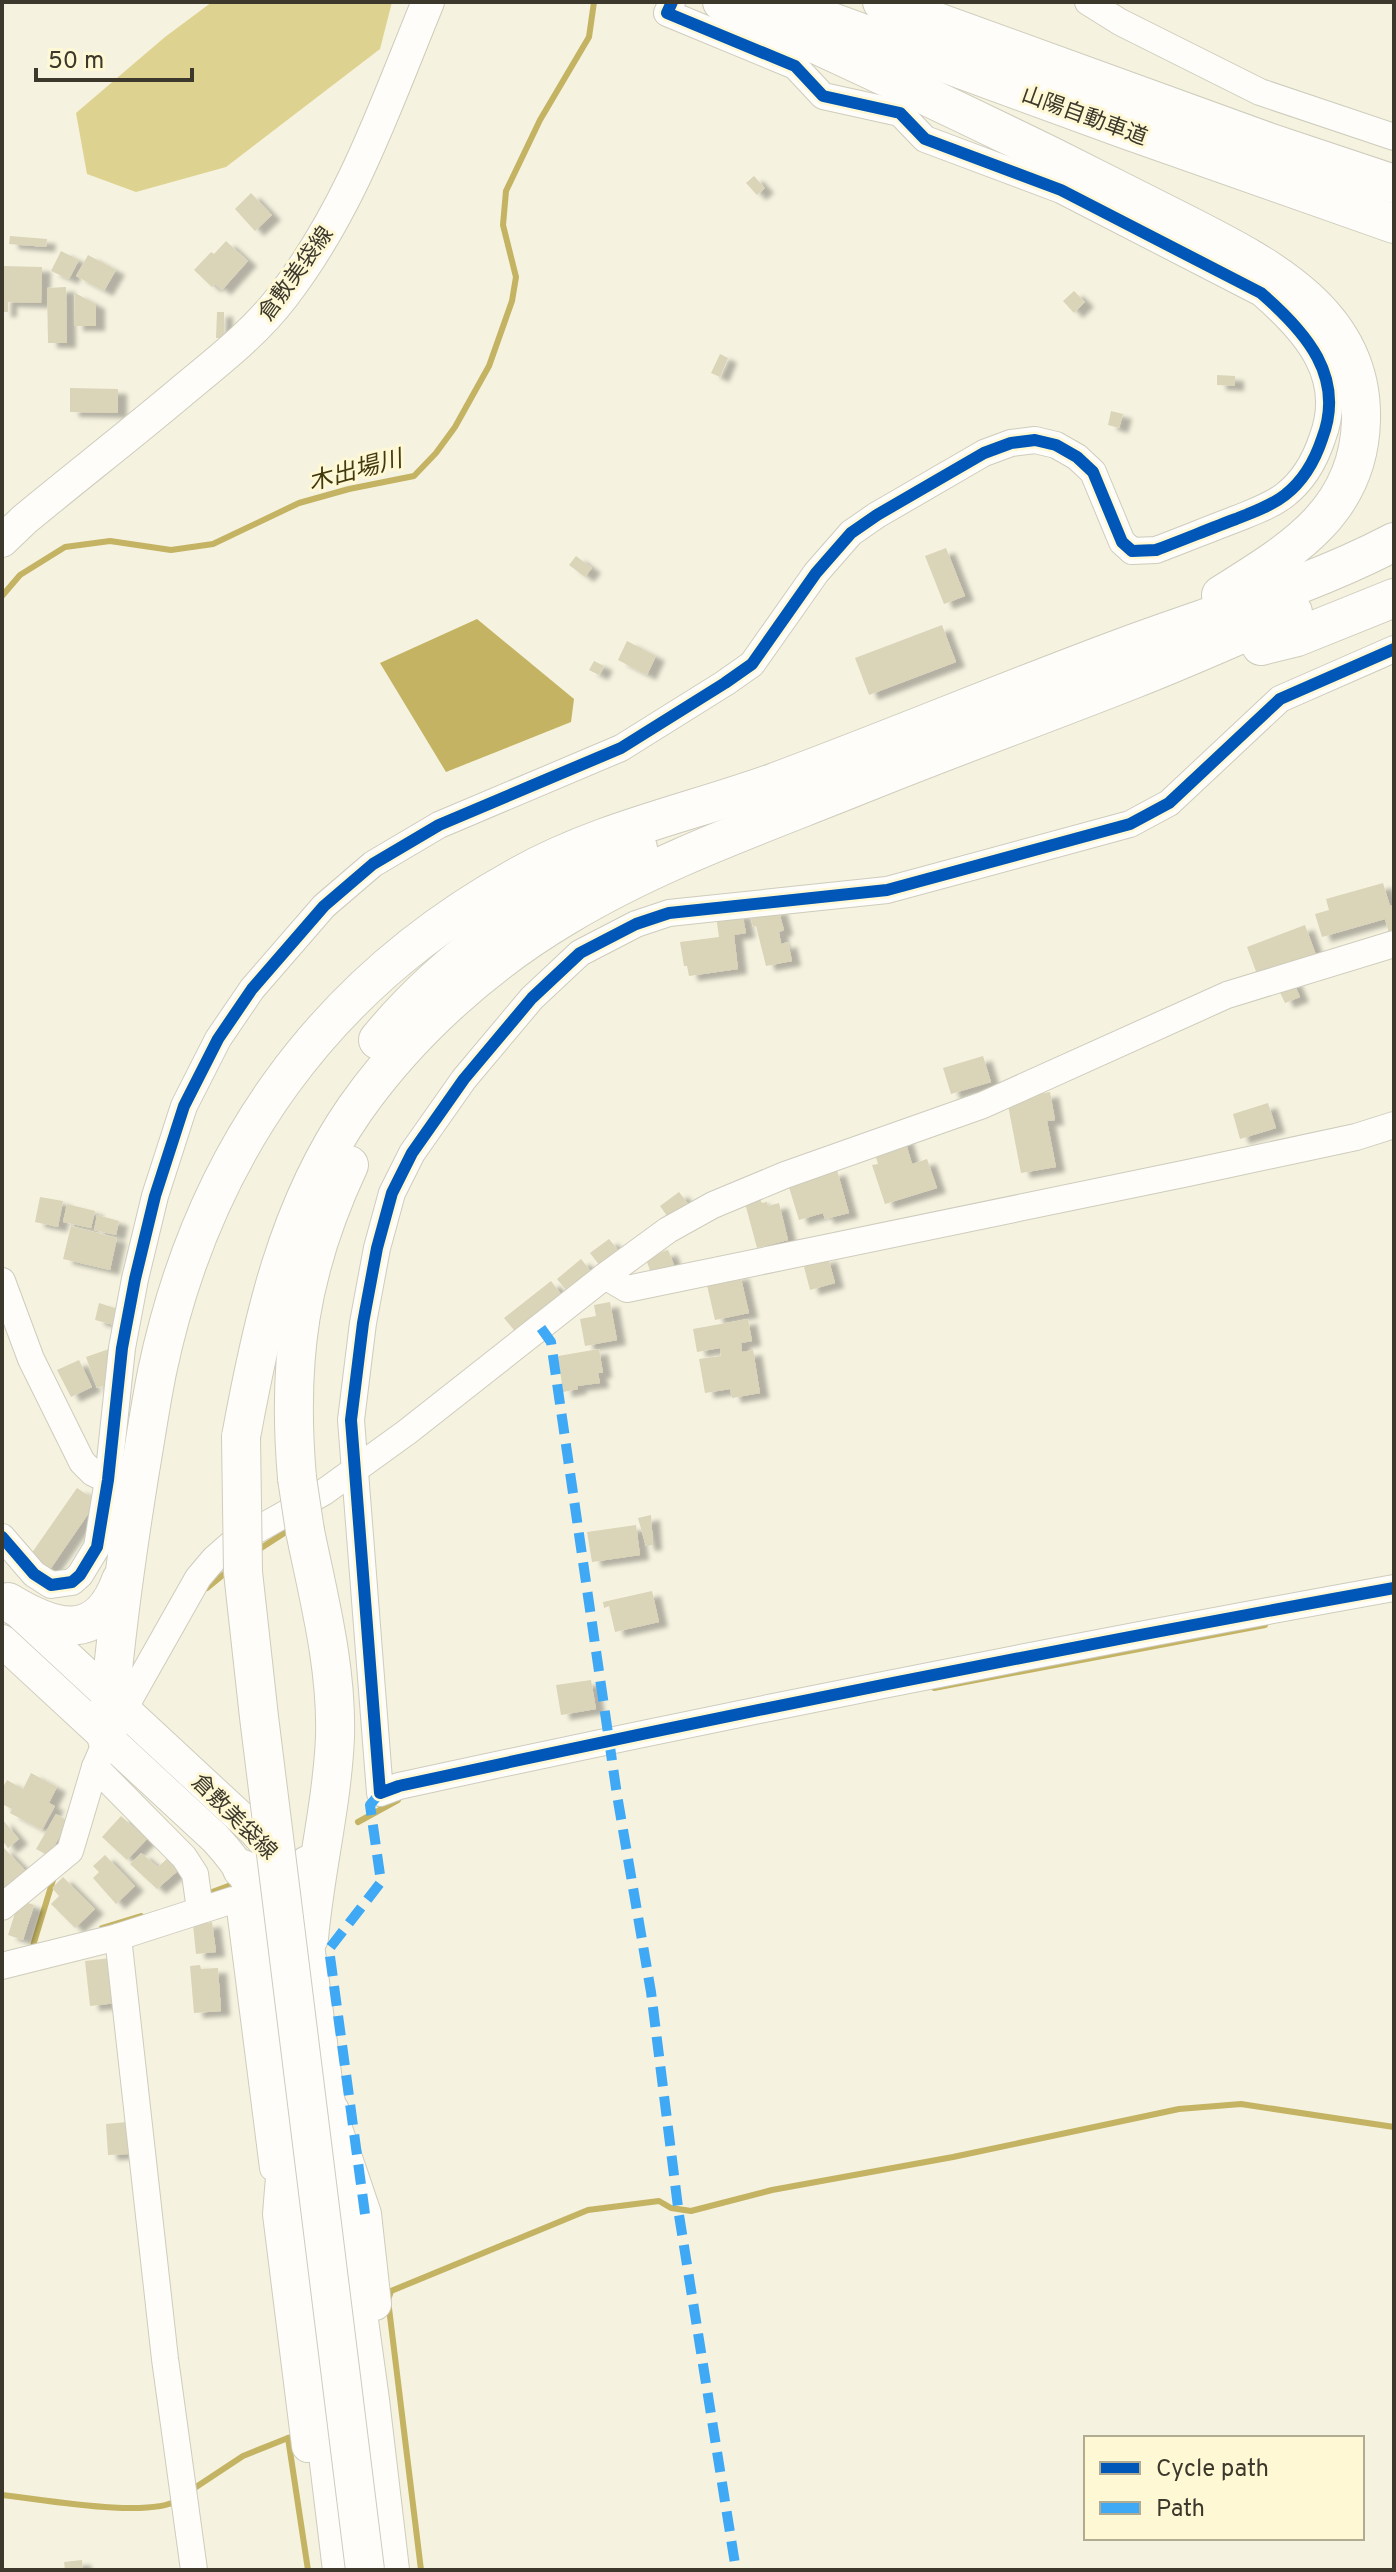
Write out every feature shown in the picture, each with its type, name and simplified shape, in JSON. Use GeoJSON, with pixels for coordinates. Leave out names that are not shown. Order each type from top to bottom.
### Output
{"type":"FeatureCollection","features":[{"type":"Feature","properties":{"kind":"highway"},"geometry":{"type":"LineString","coordinates":[[722,2],[822,32],[1231,247],[1293,286],[1325,317],[1348,351],[1362,404],[1361,432],[1357,458],[1335,505],[1316,528],[1269,565],[1205,605],[1127,664]]}},
{"type":"Feature","properties":{"kind":"highway","name":"山陽自動車道"},"geometry":{"type":"LineString","coordinates":[[778,2],[822,32],[1124,129],[1394,224]]}},
{"type":"Feature","properties":{"kind":"highway","name":"山陽自動車道"},"geometry":{"type":"LineString","coordinates":[[882,2],[1271,143],[1394,184]]}},
{"type":"Feature","properties":{"kind":"highway"},"geometry":{"type":"LineString","coordinates":[[1271,143],[1394,176]]}},
{"type":"Feature","properties":{"kind":"highway"},"geometry":{"type":"LineString","coordinates":[[241,1437],[267,1308],[294,1223],[347,1122],[380,1075],[407,1044],[459,996],[527,941],[565,916],[652,872],[969,741],[1127,664],[1394,542]]}},
{"type":"Feature","properties":{"kind":"highway"},"geometry":{"type":"LineString","coordinates":[[108,1727],[123,1575],[158,1370],[193,1251],[243,1142],[272,1094],[343,1006],[384,968],[426,934],[521,874],[570,850],[1127,664],[1394,567]]}},
{"type":"Feature","properties":{"kind":"highway"},"geometry":{"type":"LineString","coordinates":[[1127,664],[1297,637],[1394,598]]}},
{"type":"Feature","properties":{"kind":"highway"},"geometry":{"type":"LineString","coordinates":[[365,2570],[243,1572],[240,1506],[242,1357],[261,1255],[276,1213],[312,1134],[335,1096],[387,1029],[453,963],[532,905],[611,861],[770,784]]}},
{"type":"Feature","properties":{"kind":"highway"},"geometry":{"type":"LineString","coordinates":[[309,1938],[333,1767],[334,1700],[325,1629],[297,1478],[292,1419],[293,1372],[306,1282],[335,1195],[373,1119],[419,1046],[459,996]]}},
{"type":"Feature","properties":{"kind":"highway"},"geometry":{"type":"LineString","coordinates":[[5,1599],[46,1623],[74,1626],[100,1615],[117,1592],[123,1575]]}},
{"type":"Feature","properties":{"kind":"highway"},"geometry":{"type":"LineString","coordinates":[[242,1869],[269,1880],[290,1877],[312,1860],[322,1842]]}},
{"type":"Feature","properties":{"kind":"highway"},"geometry":{"type":"LineString","coordinates":[[330,2111],[390,2570]]}},
{"type":"Feature","properties":{"kind":"highway"},"geometry":{"type":"LineString","coordinates":[[287,2117],[342,2570]]}},
{"type":"Feature","properties":{"kind":"main road","name":"倉敷美袋線"},"geometry":{"type":"LineString","coordinates":[[2,541],[240,343],[282,299],[342,207],[371,145],[428,2]]}},
{"type":"Feature","properties":{"kind":"main road","name":"倉敷美袋線"},"geometry":{"type":"LineString","coordinates":[[5,1599],[108,1727],[242,1869],[256,1897],[264,1925],[287,2117],[279,2214],[324,2570]]}},
{"type":"Feature","properties":{"kind":"main road","name":"倉敷美袋線"},"geometry":{"type":"LineString","coordinates":[[2,1641],[108,1727],[255,1831],[281,1861],[298,1892],[309,1938],[330,2111],[365,2214],[408,2570]]}},
{"type":"Feature","properties":{"kind":"street"},"geometry":{"type":"LineString","coordinates":[[2,1537],[41,1581],[51,1585],[72,1582],[90,1562],[97,1547],[108,1480],[122,1348],[135,1279],[155,1196],[184,1106],[218,1039],[252,989],[324,906],[373,864],[439,825],[621,748],[725,683],[752,664],[816,573],[851,533],[984,453],[1011,443],[1035,440],[1056,445],[1077,457],[1093,472],[1122,542],[1132,551],[1143,552],[1156,550],[1268,506],[1285,495],[1317,455],[1331,408],[1329,384],[1305,338],[1285,314],[1261,293],[1061,190],[925,139],[900,113],[823,96],[795,66],[667,13],[672,2]]}},
{"type":"Feature","properties":{"kind":"street"},"geometry":{"type":"LineString","coordinates":[[1088,2],[1120,22],[1260,92],[1394,137]]}},
{"type":"Feature","properties":{"kind":"street"},"geometry":{"type":"LineString","coordinates":[[1394,649],[1280,699],[1169,803],[1130,824],[887,890],[669,913],[636,924],[580,953],[532,998],[464,1079],[412,1153],[392,1193],[377,1248],[363,1323],[351,1420],[380,1793],[399,1786],[610,1740],[1194,1624],[1394,1588]]}},
{"type":"Feature","properties":{"kind":"street"},"geometry":{"type":"LineString","coordinates":[[2,1907],[70,1851],[108,1727],[198,1578],[214,1559],[230,1545],[324,1492],[354,1479],[407,1432],[668,1230],[728,1199],[785,1175],[983,1105],[1227,995],[1394,944]]}},
{"type":"Feature","properties":{"kind":"street"},"geometry":{"type":"LineString","coordinates":[[605,1276],[627,1289],[1188,1173],[1356,1137],[1394,1125]]}},
{"type":"Feature","properties":{"kind":"street"},"geometry":{"type":"LineString","coordinates":[[2,1281],[31,1359],[82,1462],[93,1473],[108,1480]]}},
{"type":"Feature","properties":{"kind":"street"},"geometry":{"type":"LineString","coordinates":[[108,1727],[195,1874],[199,1901]]}},
{"type":"Feature","properties":{"kind":"street"},"geometry":{"type":"LineString","coordinates":[[2,1966],[118,1937],[199,1901],[233,1900],[240,1909],[279,2214]]}},
{"type":"Feature","properties":{"kind":"street"},"geometry":{"type":"LineString","coordinates":[[118,1937],[165,2359],[194,2570]]}},
{"type":"Feature","properties":{"kind":"shaded area"},"geometry":{"type":"Polygon","coordinates":[[[212,2],[392,2],[380,49],[226,167],[136,192],[87,174],[76,113],[165,37],[212,2]]]}},
{"type":"Feature","properties":{"kind":"shaded area"},"geometry":{"type":"Polygon","coordinates":[[[477,619],[574,699],[571,722],[446,772],[380,663],[477,619]]]}},
{"type":"Feature","properties":{"kind":"building"},"geometry":{"type":"Polygon","coordinates":[[[754,176],[765,188],[757,195],[746,183],[754,176]]]}},
{"type":"Feature","properties":{"kind":"building"},"geometry":{"type":"Polygon","coordinates":[[[251,193],[272,215],[255,231],[235,209],[251,193]]]}},
{"type":"Feature","properties":{"kind":"building"},"geometry":{"type":"Polygon","coordinates":[[[10,236],[47,239],[46,247],[9,244],[10,236]]]}},
{"type":"Feature","properties":{"kind":"building"},"geometry":{"type":"Polygon","coordinates":[[[226,241],[248,261],[222,290],[215,284],[212,287],[194,270],[226,241]]]}},
{"type":"Feature","properties":{"kind":"building"},"geometry":{"type":"Polygon","coordinates":[[[61,251],[79,260],[69,279],[51,271],[61,251]]]}},
{"type":"Feature","properties":{"kind":"building"},"geometry":{"type":"Polygon","coordinates":[[[88,255],[116,270],[104,291],[76,276],[88,255]]]}},
{"type":"Feature","properties":{"kind":"building"},"geometry":{"type":"Polygon","coordinates":[[[2,266],[42,267],[41,303],[8,302],[8,312],[2,312],[2,266]]]}},
{"type":"Feature","properties":{"kind":"building"},"geometry":{"type":"Polygon","coordinates":[[[66,287],[67,343],[48,343],[47,288],[66,287]]]}},
{"type":"Feature","properties":{"kind":"building"},"geometry":{"type":"Polygon","coordinates":[[[1074,291],[1085,302],[1074,313],[1063,301],[1074,291]]]}},
{"type":"Feature","properties":{"kind":"building"},"geometry":{"type":"Polygon","coordinates":[[[75,293],[96,304],[96,326],[74,326],[75,293]]]}},
{"type":"Feature","properties":{"kind":"building"},"geometry":{"type":"Polygon","coordinates":[[[217,312],[224,312],[224,338],[216,338],[217,312]]]}},
{"type":"Feature","properties":{"kind":"building"},"geometry":{"type":"Polygon","coordinates":[[[720,354],[728,358],[720,377],[711,373],[720,354]]]}},
{"type":"Feature","properties":{"kind":"building"},"geometry":{"type":"Polygon","coordinates":[[[1217,375],[1235,376],[1235,386],[1217,385],[1217,375]]]}},
{"type":"Feature","properties":{"kind":"building"},"geometry":{"type":"Polygon","coordinates":[[[70,388],[118,389],[118,413],[70,412],[70,388]]]}},
{"type":"Feature","properties":{"kind":"building"},"geometry":{"type":"Polygon","coordinates":[[[1111,411],[1123,414],[1119,428],[1108,425],[1111,411]]]}},
{"type":"Feature","properties":{"kind":"building"},"geometry":{"type":"Polygon","coordinates":[[[946,548],[965,596],[944,604],[925,556],[946,548]]]}},
{"type":"Feature","properties":{"kind":"building"},"geometry":{"type":"Polygon","coordinates":[[[576,556],[592,568],[585,577],[569,565],[576,556]]]}},
{"type":"Feature","properties":{"kind":"building"},"geometry":{"type":"Polygon","coordinates":[[[942,625],[956,662],[869,695],[855,658],[942,625]]]}},
{"type":"Feature","properties":{"kind":"building"},"geometry":{"type":"Polygon","coordinates":[[[627,641],[656,656],[647,675],[618,660],[627,641]]]}},
{"type":"Feature","properties":{"kind":"building"},"geometry":{"type":"Polygon","coordinates":[[[594,661],[604,666],[599,675],[589,670],[594,661]]]}},
{"type":"Feature","properties":{"kind":"building"},"geometry":{"type":"Polygon","coordinates":[[[1383,883],[1390,906],[1394,905],[1394,936],[1390,937],[1385,919],[1322,937],[1315,914],[1329,910],[1326,899],[1383,883]]]}},
{"type":"Feature","properties":{"kind":"building"},"geometry":{"type":"Polygon","coordinates":[[[778,908],[784,930],[779,932],[781,944],[788,942],[792,961],[766,966],[756,926],[753,927],[750,915],[778,908]]]}},
{"type":"Feature","properties":{"kind":"building"},"geometry":{"type":"Polygon","coordinates":[[[742,912],[746,933],[734,935],[738,969],[689,976],[680,942],[719,937],[716,916],[742,912]]]}},
{"type":"Feature","properties":{"kind":"building"},"geometry":{"type":"Polygon","coordinates":[[[1305,925],[1316,955],[1258,977],[1247,947],[1305,925]]]}},
{"type":"Feature","properties":{"kind":"building"},"geometry":{"type":"Polygon","coordinates":[[[1292,979],[1300,997],[1285,1003],[1277,986],[1292,979]]]}},
{"type":"Feature","properties":{"kind":"building"},"geometry":{"type":"Polygon","coordinates":[[[983,1056],[991,1082],[951,1094],[943,1068],[983,1056]]]}},
{"type":"Feature","properties":{"kind":"building"},"geometry":{"type":"Polygon","coordinates":[[[1050,1092],[1055,1120],[1047,1121],[1056,1167],[1021,1173],[1007,1100],[1050,1092]]]}},
{"type":"Feature","properties":{"kind":"building"},"geometry":{"type":"Polygon","coordinates":[[[1268,1103],[1276,1128],[1240,1139],[1233,1114],[1268,1103]]]}},
{"type":"Feature","properties":{"kind":"building"},"geometry":{"type":"Polygon","coordinates":[[[904,1137],[912,1164],[927,1159],[937,1188],[885,1204],[872,1165],[878,1164],[873,1147],[904,1137]]]}},
{"type":"Feature","properties":{"kind":"building"},"geometry":{"type":"Polygon","coordinates":[[[837,1170],[849,1213],[825,1219],[823,1213],[799,1220],[788,1184],[837,1170]]]}},
{"type":"Feature","properties":{"kind":"building"},"geometry":{"type":"Polygon","coordinates":[[[679,1192],[690,1206],[670,1220],[660,1206],[679,1192]]]}},
{"type":"Feature","properties":{"kind":"building"},"geometry":{"type":"Polygon","coordinates":[[[40,1197],[63,1201],[58,1227],[35,1222],[40,1197]]]}},
{"type":"Feature","properties":{"kind":"building"},"geometry":{"type":"Polygon","coordinates":[[[760,1199],[768,1206],[779,1203],[788,1240],[757,1248],[745,1203],[760,1199]]]}},
{"type":"Feature","properties":{"kind":"building"},"geometry":{"type":"Polygon","coordinates":[[[67,1204],[95,1211],[91,1228],[63,1222],[67,1204]]]}},
{"type":"Feature","properties":{"kind":"building"},"geometry":{"type":"Polygon","coordinates":[[[97,1215],[119,1221],[116,1235],[94,1230],[97,1215]]]}},
{"type":"Feature","properties":{"kind":"building"},"geometry":{"type":"Polygon","coordinates":[[[71,1226],[117,1238],[110,1270],[63,1259],[71,1226]]]}},
{"type":"Feature","properties":{"kind":"building"},"geometry":{"type":"Polygon","coordinates":[[[609,1239],[622,1255],[603,1270],[590,1253],[609,1239]]]}},
{"type":"Feature","properties":{"kind":"building"},"geometry":{"type":"Polygon","coordinates":[[[657,1246],[660,1253],[668,1250],[674,1265],[651,1273],[643,1251],[657,1246]]]}},
{"type":"Feature","properties":{"kind":"building"},"geometry":{"type":"Polygon","coordinates":[[[828,1257],[835,1283],[810,1290],[803,1263],[828,1257]]]}},
{"type":"Feature","properties":{"kind":"building"},"geometry":{"type":"Polygon","coordinates":[[[581,1259],[594,1275],[570,1295],[557,1279],[581,1259]]]}},
{"type":"Feature","properties":{"kind":"building"},"geometry":{"type":"Polygon","coordinates":[[[740,1274],[749,1313],[715,1320],[706,1281],[740,1274]]]}},
{"type":"Feature","properties":{"kind":"building"},"geometry":{"type":"Polygon","coordinates":[[[551,1281],[564,1298],[518,1335],[504,1318],[551,1281]]]}},
{"type":"Feature","properties":{"kind":"building"},"geometry":{"type":"Polygon","coordinates":[[[610,1302],[617,1340],[585,1346],[580,1319],[596,1316],[594,1305],[610,1302]]]}},
{"type":"Feature","properties":{"kind":"building"},"geometry":{"type":"Polygon","coordinates":[[[99,1303],[118,1309],[114,1325],[95,1320],[99,1303]]]}},
{"type":"Feature","properties":{"kind":"building"},"geometry":{"type":"Polygon","coordinates":[[[748,1319],[752,1341],[741,1343],[742,1352],[753,1350],[760,1393],[732,1398],[730,1389],[705,1393],[699,1359],[721,1356],[720,1348],[697,1352],[693,1329],[748,1319]]]}},
{"type":"Feature","properties":{"kind":"building"},"geometry":{"type":"Polygon","coordinates":[[[109,1349],[109,1384],[97,1388],[86,1357],[109,1349]]]}},
{"type":"Feature","properties":{"kind":"building"},"geometry":{"type":"Polygon","coordinates":[[[599,1349],[603,1373],[598,1373],[600,1383],[577,1386],[578,1389],[563,1392],[558,1356],[599,1349]]]}},
{"type":"Feature","properties":{"kind":"building"},"geometry":{"type":"Polygon","coordinates":[[[79,1360],[92,1387],[71,1397],[57,1370],[79,1360]]]}},
{"type":"Feature","properties":{"kind":"building"},"geometry":{"type":"Polygon","coordinates":[[[77,1488],[97,1501],[49,1571],[29,1557],[77,1488]]]}},
{"type":"Feature","properties":{"kind":"building"},"geometry":{"type":"Polygon","coordinates":[[[651,1515],[653,1545],[646,1546],[638,1518],[651,1515]]]}},
{"type":"Feature","properties":{"kind":"building"},"geometry":{"type":"Polygon","coordinates":[[[636,1525],[640,1555],[592,1562],[587,1532],[636,1525]]]}},
{"type":"Feature","properties":{"kind":"building"},"geometry":{"type":"Polygon","coordinates":[[[652,1591],[659,1622],[615,1632],[609,1606],[604,1608],[603,1602],[652,1591]]]}},
{"type":"Feature","properties":{"kind":"building"},"geometry":{"type":"Polygon","coordinates":[[[591,1680],[596,1709],[561,1715],[556,1685],[591,1680]]]}},
{"type":"Feature","properties":{"kind":"building"},"geometry":{"type":"Polygon","coordinates":[[[31,1773],[57,1787],[49,1803],[55,1806],[42,1830],[10,1813],[12,1809],[2,1804],[2,1789],[7,1780],[23,1789],[31,1773]]]}},
{"type":"Feature","properties":{"kind":"building"},"geometry":{"type":"Polygon","coordinates":[[[56,1814],[68,1821],[49,1856],[36,1849],[56,1814]]]}},
{"type":"Feature","properties":{"kind":"building"},"geometry":{"type":"Polygon","coordinates":[[[121,1816],[147,1839],[127,1860],[102,1837],[121,1816]]]}},
{"type":"Feature","properties":{"kind":"building"},"geometry":{"type":"Polygon","coordinates":[[[2,1819],[19,1839],[8,1848],[2,1840],[2,1819]]]}},
{"type":"Feature","properties":{"kind":"building"},"geometry":{"type":"Polygon","coordinates":[[[2,1846],[26,1871],[2,1894],[2,1846]]]}},
{"type":"Feature","properties":{"kind":"building"},"geometry":{"type":"Polygon","coordinates":[[[141,1853],[158,1867],[169,1857],[180,1869],[157,1889],[130,1864],[141,1853]]]}},
{"type":"Feature","properties":{"kind":"building"},"geometry":{"type":"Polygon","coordinates":[[[105,1855],[135,1886],[116,1904],[93,1878],[99,1872],[93,1866],[105,1855]]]}},
{"type":"Feature","properties":{"kind":"building"},"geometry":{"type":"Polygon","coordinates":[[[63,1877],[95,1909],[75,1928],[51,1904],[59,1896],[52,1888],[63,1877]]]}},
{"type":"Feature","properties":{"kind":"building"},"geometry":{"type":"Polygon","coordinates":[[[22,1901],[34,1905],[23,1940],[8,1935],[22,1901]]]}},
{"type":"Feature","properties":{"kind":"building"},"geometry":{"type":"Polygon","coordinates":[[[212,1922],[216,1952],[196,1954],[193,1925],[212,1922]]]}},
{"type":"Feature","properties":{"kind":"building"},"geometry":{"type":"Polygon","coordinates":[[[111,1958],[117,2003],[90,2006],[85,1961],[111,1958]]]}},
{"type":"Feature","properties":{"kind":"building"},"geometry":{"type":"Polygon","coordinates":[[[200,1965],[201,1969],[218,1968],[221,2011],[194,2013],[190,1966],[200,1965]]]}},
{"type":"Feature","properties":{"kind":"building"},"geometry":{"type":"Polygon","coordinates":[[[127,2122],[129,2154],[108,2155],[106,2124],[127,2122]]]}},
{"type":"Feature","properties":{"kind":"building"},"geometry":{"type":"Polygon","coordinates":[[[82,2560],[83,2570],[65,2570],[64,2562],[82,2560]]]}},
{"type":"Feature","properties":{"kind":"waterway","name":"木出場川"},"geometry":{"type":"LineString","coordinates":[[2,596],[20,575],[65,547],[110,541],[171,550],[213,544],[299,503],[414,476],[455,427],[489,366],[512,301],[516,277],[503,225],[506,191],[540,120],[589,37],[594,2]]}},
{"type":"Feature","properties":{"kind":"waterway"},"geometry":{"type":"LineString","coordinates":[[258,1550],[292,1528]]}},
{"type":"Feature","properties":{"kind":"waterway"},"geometry":{"type":"LineString","coordinates":[[207,1588],[229,1570]]}},
{"type":"Feature","properties":{"kind":"waterway"},"geometry":{"type":"LineString","coordinates":[[934,1688],[1265,1625]]}},
{"type":"Feature","properties":{"kind":"waterway"},"geometry":{"type":"LineString","coordinates":[[358,1822],[398,1800]]}},
{"type":"Feature","properties":{"kind":"waterway"},"geometry":{"type":"LineString","coordinates":[[32,1949],[53,1880]]}},
{"type":"Feature","properties":{"kind":"waterway"},"geometry":{"type":"LineString","coordinates":[[204,1895],[231,1885]]}},
{"type":"Feature","properties":{"kind":"waterway"},"geometry":{"type":"LineString","coordinates":[[102,1928],[141,1916]]}},
{"type":"Feature","properties":{"kind":"waterway"},"geometry":{"type":"LineString","coordinates":[[421,2570],[388,2300],[391,2291],[588,2210],[659,2201],[671,2208],[691,2211],[772,2190],[953,2157],[1179,2109],[1241,2104],[1394,2127]]}},
{"type":"Feature","properties":{"kind":"waterway"},"geometry":{"type":"LineString","coordinates":[[296,2436],[288,2438],[308,2570]]}},
{"type":"Feature","properties":{"kind":"waterway"},"geometry":{"type":"LineString","coordinates":[[190,2491],[243,2456],[288,2438]]}},
{"type":"Feature","properties":{"kind":"waterway"},"geometry":{"type":"LineString","coordinates":[[2,2495],[119,2508],[143,2508],[178,2500]]}},
{"type":"Feature","properties":{"kind":"marked path"},"geometry":{"type":"LineString","coordinates":[[541,1328],[551,1342],[617,1795],[651,1992],[679,2215],[736,2570]]}},
{"type":"Feature","properties":{"kind":"marked path"},"geometry":{"type":"LineString","coordinates":[[365,2214],[329,1949],[381,1882],[370,1805],[380,1793]]}},
{"type":"Feature","properties":{"kind":"cycle path"},"geometry":{"type":"LineString","coordinates":[[2,1537],[34,1574],[51,1585],[72,1582],[80,1575],[97,1547],[108,1480],[122,1348],[135,1279],[155,1196],[184,1106],[218,1039],[252,989],[324,906],[373,864],[439,825],[621,748],[725,683],[752,664],[816,573],[851,533],[984,453],[1011,443],[1035,440],[1056,445],[1077,457],[1093,472],[1122,542],[1132,551],[1156,550],[1268,506],[1297,483],[1316,455],[1328,417],[1329,396],[1325,376],[1306,340],[1261,293],[1061,190],[925,139],[900,113],[823,96],[795,66],[667,13],[672,2]]}},
{"type":"Feature","properties":{"kind":"cycle path"},"geometry":{"type":"LineString","coordinates":[[1394,649],[1280,699],[1169,803],[1130,824],[887,890],[669,913],[636,924],[580,953],[532,998],[464,1079],[412,1153],[392,1193],[377,1248],[363,1323],[351,1420],[380,1793],[399,1786],[771,1708],[1394,1588]]}}]}
